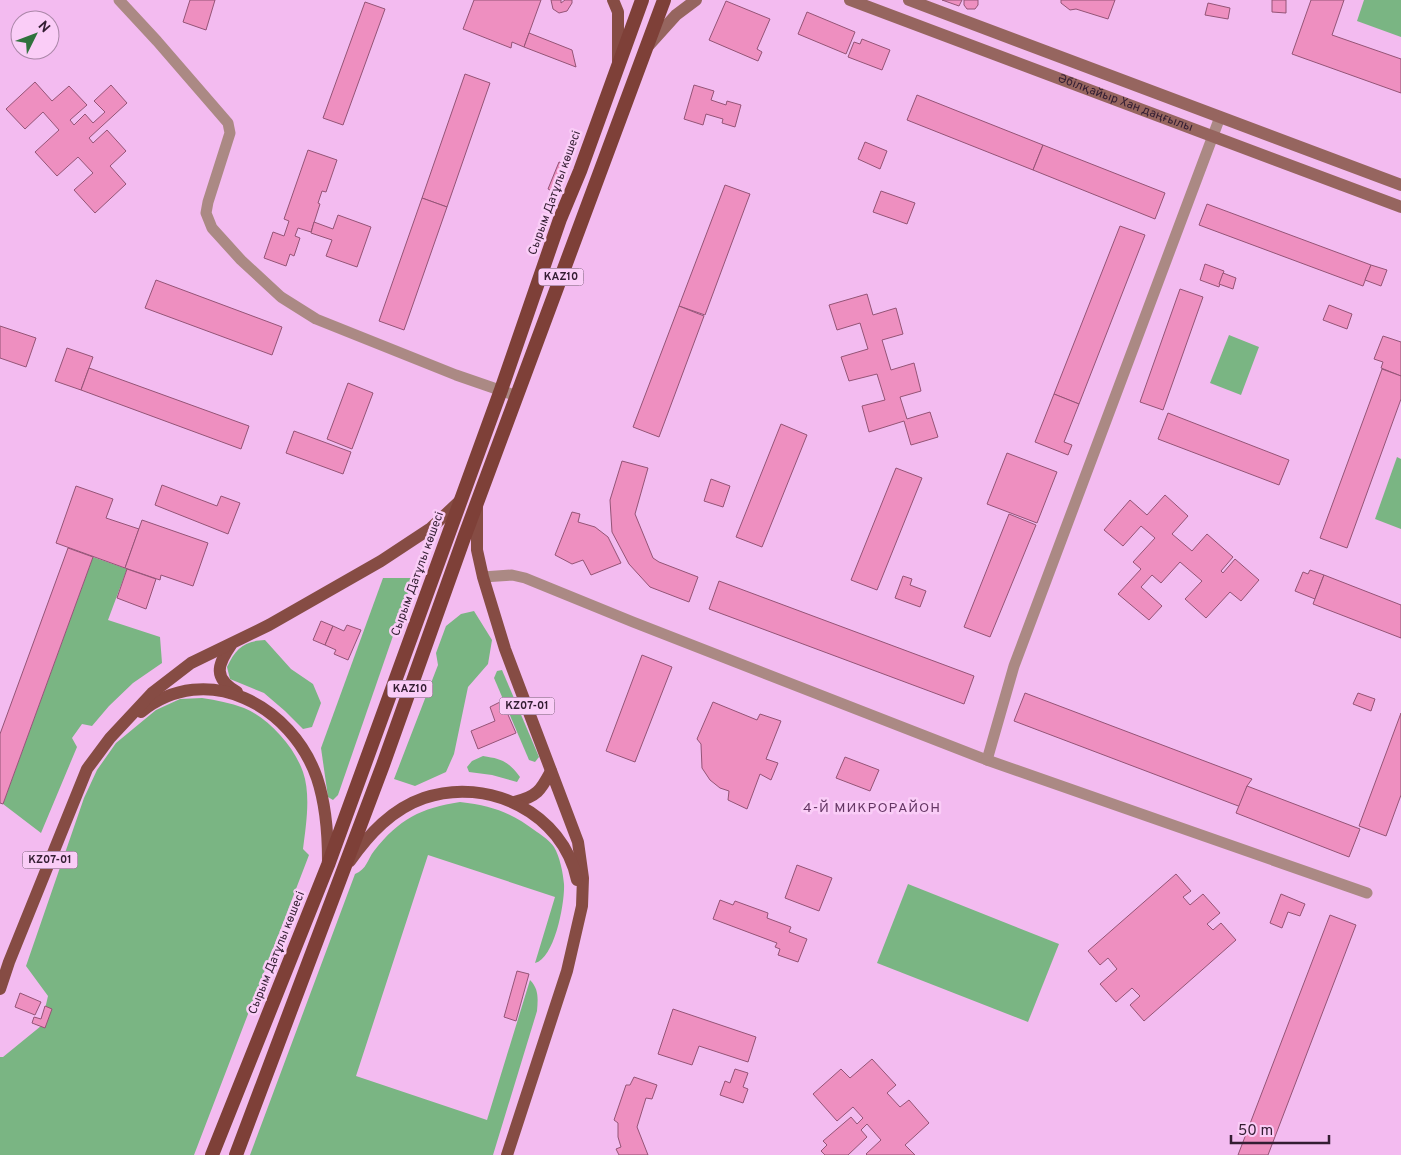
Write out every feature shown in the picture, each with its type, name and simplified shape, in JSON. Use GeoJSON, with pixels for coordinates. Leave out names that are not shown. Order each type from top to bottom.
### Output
{"type":"FeatureCollection","features":[{"type":"Feature","properties":{"kind":"highway","name":"Сырым Датұлы көшесі"},"geometry":{"type":"LineString","coordinates":[[212,1155],[328,865],[501,390],[560,219],[580,172],[642,0]]}},
{"type":"Feature","properties":{"kind":"highway","name":"KAZ10"},"geometry":{"type":"LineString","coordinates":[[236,1155],[664,0]]}},
{"type":"Feature","properties":{"kind":"main road"},"geometry":{"type":"LineString","coordinates":[[613,0],[618,12],[618,64]]}},
{"type":"Feature","properties":{"kind":"main road"},"geometry":{"type":"LineString","coordinates":[[646,49],[676,15],[696,0]]}},
{"type":"Feature","properties":{"kind":"main road","name":"Әбілқайыр Хан даңғылы"},"geometry":{"type":"LineString","coordinates":[[850,0],[1401,207]]}},
{"type":"Feature","properties":{"kind":"main road","name":"Әбілқайыр Хан даңғылы"},"geometry":{"type":"LineString","coordinates":[[909,0],[1401,185]]}},
{"type":"Feature","properties":{"kind":"main road","name":"KZ07-01"},"geometry":{"type":"LineString","coordinates":[[0,989],[86,769],[110,738],[152,693],[191,662],[232,643],[326,593],[431,528],[461,500]]}},
{"type":"Feature","properties":{"kind":"main road","name":"KZ07-01"},"geometry":{"type":"LineString","coordinates":[[477,505],[477,550],[483,577],[506,649],[578,842],[583,878],[582,906],[567,971],[507,1155]]}},
{"type":"Feature","properties":{"kind":"main road"},"geometry":{"type":"LineString","coordinates":[[232,643],[221,659],[219,669],[228,685],[244,696]]}},
{"type":"Feature","properties":{"kind":"main road","name":"KZ07-01"},"geometry":{"type":"LineString","coordinates":[[110,738],[148,706],[178,693],[198,689],[219,690],[244,696],[266,710],[283,725],[306,755],[317,778],[328,830],[328,865]]}},
{"type":"Feature","properties":{"kind":"main road"},"geometry":{"type":"LineString","coordinates":[[514,802],[526,800],[537,794],[551,771]]}},
{"type":"Feature","properties":{"kind":"main road","name":"KZ07-01"},"geometry":{"type":"LineString","coordinates":[[342,871],[361,845],[381,823],[408,805],[426,798],[452,792],[493,795],[514,802],[537,815],[554,832],[566,850],[575,872],[582,906]]}},
{"type":"Feature","properties":{"kind":"street"},"geometry":{"type":"LineString","coordinates":[[119,0],[228,123],[230,133],[206,213],[212,228],[241,260],[281,297],[316,319],[456,375],[517,396]]}},
{"type":"Feature","properties":{"kind":"street"},"geometry":{"type":"LineString","coordinates":[[987,760],[1014,666],[1220,117]]}},
{"type":"Feature","properties":{"kind":"street"},"geometry":{"type":"LineString","coordinates":[[483,577],[512,575],[525,578],[987,760],[1367,893]]}},
{"type":"Feature","properties":{"kind":"green space"},"geometry":{"type":"Polygon","coordinates":[[[1364,0],[1401,0],[1401,37],[1357,21],[1364,0]]]}},
{"type":"Feature","properties":{"kind":"green space"},"geometry":{"type":"Polygon","coordinates":[[[1229,335],[1259,347],[1241,395],[1210,383],[1229,335]]]}},
{"type":"Feature","properties":{"kind":"green space"},"geometry":{"type":"Polygon","coordinates":[[[1397,457],[1401,459],[1401,529],[1375,519],[1397,457]]]}},
{"type":"Feature","properties":{"kind":"green space"},"geometry":{"type":"Polygon","coordinates":[[[93,557],[127,569],[108,620],[160,637],[162,663],[133,683],[92,726],[82,724],[72,738],[77,747],[41,833],[3,804],[93,557]]]}},
{"type":"Feature","properties":{"kind":"green space"},"geometry":{"type":"Polygon","coordinates":[[[383,578],[413,578],[338,795],[333,800],[328,797],[321,748],[383,578]]]}},
{"type":"Feature","properties":{"kind":"green space"},"geometry":{"type":"Polygon","coordinates":[[[474,611],[492,640],[488,664],[468,687],[454,754],[446,772],[415,786],[394,779],[438,665],[436,653],[446,626],[461,614],[474,611]]]}},
{"type":"Feature","properties":{"kind":"green space"},"geometry":{"type":"Polygon","coordinates":[[[265,640],[291,669],[313,684],[321,703],[312,727],[303,729],[264,693],[230,679],[227,667],[237,650],[251,642],[265,640]]]}},
{"type":"Feature","properties":{"kind":"green space"},"geometry":{"type":"Polygon","coordinates":[[[502,670],[539,757],[535,762],[529,760],[494,678],[497,671],[502,670]]]}},
{"type":"Feature","properties":{"kind":"green space"},"geometry":{"type":"Polygon","coordinates":[[[202,698],[244,708],[271,726],[287,743],[299,762],[307,790],[303,849],[309,855],[194,1155],[0,1155],[0,1057],[3,1057],[41,1026],[48,996],[26,966],[84,798],[97,770],[116,743],[156,710],[180,699],[202,698]]]}},
{"type":"Feature","properties":{"kind":"green space"},"geometry":{"type":"Polygon","coordinates":[[[483,756],[495,758],[512,767],[520,777],[517,782],[492,775],[469,772],[467,767],[472,761],[483,756]]]}},
{"type":"Feature","properties":{"kind":"green space"},"geometry":{"type":"Polygon","coordinates":[[[460,802],[501,811],[542,835],[554,847],[561,865],[564,892],[561,916],[553,941],[542,959],[535,963],[555,897],[428,855],[356,1076],[487,1120],[530,980],[533,983],[538,998],[537,1011],[493,1155],[250,1155],[355,874],[364,867],[383,840],[402,823],[422,812],[460,802]]]}},
{"type":"Feature","properties":{"kind":"green space"},"geometry":{"type":"Polygon","coordinates":[[[908,884],[1059,944],[1028,1022],[877,963],[908,884]]]}},
{"type":"Feature","properties":{"kind":"building"},"geometry":{"type":"Polygon","coordinates":[[[190,0],[215,0],[206,30],[183,22],[190,0]]]}},
{"type":"Feature","properties":{"kind":"building"},"geometry":{"type":"Polygon","coordinates":[[[474,0],[541,0],[524,47],[512,42],[511,48],[463,29],[474,0]]]}},
{"type":"Feature","properties":{"kind":"building"},"geometry":{"type":"Polygon","coordinates":[[[551,0],[561,0],[561,3],[565,0],[572,0],[572,3],[567,11],[559,13],[553,9],[551,0]]]}},
{"type":"Feature","properties":{"kind":"building"},"geometry":{"type":"Polygon","coordinates":[[[942,0],[962,0],[959,6],[942,0]]]}},
{"type":"Feature","properties":{"kind":"building"},"geometry":{"type":"Polygon","coordinates":[[[964,0],[978,0],[978,5],[975,9],[967,9],[964,5],[964,0]]]}},
{"type":"Feature","properties":{"kind":"building"},"geometry":{"type":"Polygon","coordinates":[[[1061,0],[1115,0],[1108,19],[1076,9],[1070,10],[1061,3],[1061,0]]]}},
{"type":"Feature","properties":{"kind":"building"},"geometry":{"type":"Polygon","coordinates":[[[1272,0],[1286,0],[1286,13],[1272,12],[1272,0]]]}},
{"type":"Feature","properties":{"kind":"building"},"geometry":{"type":"Polygon","coordinates":[[[1311,0],[1344,0],[1332,35],[1401,59],[1401,93],[1292,54],[1311,0]]]}},
{"type":"Feature","properties":{"kind":"building"},"geometry":{"type":"Polygon","coordinates":[[[726,1],[770,19],[757,49],[762,52],[758,61],[709,40],[726,1]]]}},
{"type":"Feature","properties":{"kind":"building"},"geometry":{"type":"Polygon","coordinates":[[[365,2],[385,9],[343,125],[323,118],[365,2]]]}},
{"type":"Feature","properties":{"kind":"building"},"geometry":{"type":"Polygon","coordinates":[[[1208,3],[1230,8],[1228,19],[1205,15],[1208,3]]]}},
{"type":"Feature","properties":{"kind":"building"},"geometry":{"type":"Polygon","coordinates":[[[807,12],[855,32],[846,54],[798,34],[807,12]]]}},
{"type":"Feature","properties":{"kind":"building"},"geometry":{"type":"Polygon","coordinates":[[[529,33],[572,50],[576,67],[524,47],[529,33]]]}},
{"type":"Feature","properties":{"kind":"building"},"geometry":{"type":"Polygon","coordinates":[[[862,39],[890,50],[882,70],[848,57],[854,42],[860,44],[862,39]]]}},
{"type":"Feature","properties":{"kind":"building"},"geometry":{"type":"Polygon","coordinates":[[[465,74],[490,83],[447,207],[422,198],[465,74]]]}},
{"type":"Feature","properties":{"kind":"building"},"geometry":{"type":"Polygon","coordinates":[[[35,82],[52,101],[69,86],[87,105],[70,120],[74,125],[85,114],[93,123],[105,112],[94,101],[111,85],[127,103],[89,138],[93,143],[107,130],[126,151],[110,166],[126,184],[95,213],[74,190],[93,173],[78,157],[57,176],[35,152],[59,130],[43,112],[25,129],[6,109],[35,82]]]}},
{"type":"Feature","properties":{"kind":"building"},"geometry":{"type":"Polygon","coordinates":[[[694,85],[714,91],[711,100],[726,105],[727,101],[741,105],[735,127],[722,123],[723,119],[706,114],[703,125],[684,119],[694,85]]]}},
{"type":"Feature","properties":{"kind":"building"},"geometry":{"type":"Polygon","coordinates":[[[917,95],[1043,145],[1033,170],[907,120],[917,95]]]}},
{"type":"Feature","properties":{"kind":"building"},"geometry":{"type":"Polygon","coordinates":[[[865,142],[887,151],[880,169],[858,159],[865,142]]]}},
{"type":"Feature","properties":{"kind":"building"},"geometry":{"type":"Polygon","coordinates":[[[1043,145],[1165,193],[1155,219],[1033,170],[1043,145]]]}},
{"type":"Feature","properties":{"kind":"building"},"geometry":{"type":"Polygon","coordinates":[[[308,150],[337,160],[326,192],[322,191],[311,232],[298,228],[295,236],[300,238],[294,256],[290,254],[286,266],[264,258],[273,232],[284,236],[289,221],[284,219],[308,150]]]}},
{"type":"Feature","properties":{"kind":"building"},"geometry":{"type":"Polygon","coordinates":[[[559,162],[567,165],[556,193],[548,189],[559,162]]]}},
{"type":"Feature","properties":{"kind":"building"},"geometry":{"type":"Polygon","coordinates":[[[725,185],[750,194],[705,315],[679,306],[725,185]]]}},
{"type":"Feature","properties":{"kind":"building"},"geometry":{"type":"Polygon","coordinates":[[[881,191],[915,203],[907,224],[873,212],[881,191]]]}},
{"type":"Feature","properties":{"kind":"building"},"geometry":{"type":"Polygon","coordinates":[[[422,198],[447,207],[404,330],[379,321],[422,198]]]}},
{"type":"Feature","properties":{"kind":"building"},"geometry":{"type":"Polygon","coordinates":[[[1207,204],[1371,265],[1363,286],[1199,225],[1207,204]]]}},
{"type":"Feature","properties":{"kind":"building"},"geometry":{"type":"Polygon","coordinates":[[[338,215],[371,227],[357,267],[326,256],[332,240],[311,233],[314,222],[333,229],[338,215]]]}},
{"type":"Feature","properties":{"kind":"building"},"geometry":{"type":"Polygon","coordinates":[[[1120,226],[1145,235],[1079,404],[1054,394],[1120,226]]]}},
{"type":"Feature","properties":{"kind":"building"},"geometry":{"type":"Polygon","coordinates":[[[1205,264],[1224,271],[1219,287],[1200,280],[1205,264]]]}},
{"type":"Feature","properties":{"kind":"building"},"geometry":{"type":"Polygon","coordinates":[[[1371,265],[1387,270],[1381,286],[1365,280],[1371,265]]]}},
{"type":"Feature","properties":{"kind":"building"},"geometry":{"type":"Polygon","coordinates":[[[1223,273],[1236,278],[1233,289],[1219,284],[1223,273]]]}},
{"type":"Feature","properties":{"kind":"building"},"geometry":{"type":"Polygon","coordinates":[[[156,280],[282,327],[272,355],[145,308],[156,280]]]}},
{"type":"Feature","properties":{"kind":"building"},"geometry":{"type":"Polygon","coordinates":[[[1180,289],[1203,297],[1163,410],[1140,402],[1180,289]]]}},
{"type":"Feature","properties":{"kind":"building"},"geometry":{"type":"Polygon","coordinates":[[[867,294],[873,315],[896,308],[903,334],[882,340],[891,370],[914,363],[921,391],[900,397],[907,419],[930,412],[938,437],[911,445],[904,421],[869,432],[862,406],[885,400],[877,374],[849,381],[841,357],[868,349],[860,323],[837,330],[829,305],[867,294]]]}},
{"type":"Feature","properties":{"kind":"building"},"geometry":{"type":"Polygon","coordinates":[[[1329,305],[1352,314],[1347,329],[1323,320],[1329,305]]]}},
{"type":"Feature","properties":{"kind":"building"},"geometry":{"type":"Polygon","coordinates":[[[679,306],[704,316],[659,437],[633,427],[679,306]]]}},
{"type":"Feature","properties":{"kind":"building"},"geometry":{"type":"Polygon","coordinates":[[[0,326],[36,338],[26,367],[0,358],[0,326]]]}},
{"type":"Feature","properties":{"kind":"building"},"geometry":{"type":"Polygon","coordinates":[[[1383,336],[1401,342],[1401,376],[1381,368],[1383,362],[1374,359],[1383,336]]]}},
{"type":"Feature","properties":{"kind":"building"},"geometry":{"type":"Polygon","coordinates":[[[67,348],[93,357],[81,390],[55,381],[67,348]]]}},
{"type":"Feature","properties":{"kind":"building"},"geometry":{"type":"Polygon","coordinates":[[[89,368],[249,426],[241,449],[81,390],[89,368]]]}},
{"type":"Feature","properties":{"kind":"building"},"geometry":{"type":"Polygon","coordinates":[[[1382,369],[1401,376],[1401,399],[1347,548],[1320,538],[1382,369]]]}},
{"type":"Feature","properties":{"kind":"building"},"geometry":{"type":"Polygon","coordinates":[[[348,383],[373,393],[352,449],[327,439],[348,383]]]}},
{"type":"Feature","properties":{"kind":"building"},"geometry":{"type":"Polygon","coordinates":[[[1054,394],[1079,404],[1064,442],[1072,445],[1068,455],[1035,442],[1054,394]]]}},
{"type":"Feature","properties":{"kind":"building"},"geometry":{"type":"Polygon","coordinates":[[[1168,413],[1289,460],[1279,485],[1158,439],[1168,413]]]}},
{"type":"Feature","properties":{"kind":"building"},"geometry":{"type":"Polygon","coordinates":[[[781,424],[807,435],[762,547],[736,537],[781,424]]]}},
{"type":"Feature","properties":{"kind":"building"},"geometry":{"type":"Polygon","coordinates":[[[294,431],[351,452],[343,474],[286,453],[294,431]]]}},
{"type":"Feature","properties":{"kind":"building"},"geometry":{"type":"Polygon","coordinates":[[[1007,453],[1057,472],[1037,523],[987,504],[1007,453]]]}},
{"type":"Feature","properties":{"kind":"building"},"geometry":{"type":"Polygon","coordinates":[[[622,461],[648,468],[635,514],[653,558],[698,577],[689,602],[650,587],[629,564],[612,532],[610,500],[622,461]]]}},
{"type":"Feature","properties":{"kind":"building"},"geometry":{"type":"Polygon","coordinates":[[[896,468],[922,478],[877,590],[851,580],[896,468]]]}},
{"type":"Feature","properties":{"kind":"building"},"geometry":{"type":"Polygon","coordinates":[[[711,479],[730,486],[723,507],[704,501],[711,479]]]}},
{"type":"Feature","properties":{"kind":"building"},"geometry":{"type":"Polygon","coordinates":[[[162,485],[217,506],[221,496],[240,503],[228,534],[155,505],[162,485]]]}},
{"type":"Feature","properties":{"kind":"building"},"geometry":{"type":"Polygon","coordinates":[[[76,486],[113,499],[106,518],[139,529],[125,568],[56,543],[76,486]]]}},
{"type":"Feature","properties":{"kind":"building"},"geometry":{"type":"Polygon","coordinates":[[[1165,495],[1188,516],[1172,534],[1192,551],[1207,534],[1233,557],[1221,571],[1223,573],[1235,559],[1259,580],[1241,601],[1230,592],[1206,618],[1185,599],[1202,581],[1180,562],[1161,583],[1152,575],[1141,587],[1162,606],[1149,620],[1118,594],[1141,569],[1133,562],[1155,538],[1141,526],[1123,546],[1104,530],[1130,500],[1147,515],[1165,495]]]}},
{"type":"Feature","properties":{"kind":"building"},"geometry":{"type":"Polygon","coordinates":[[[572,512],[580,514],[578,522],[595,527],[608,537],[621,563],[591,575],[583,560],[572,564],[555,555],[572,512]]]}},
{"type":"Feature","properties":{"kind":"building"},"geometry":{"type":"Polygon","coordinates":[[[1009,514],[1036,525],[990,637],[964,627],[1009,514]]]}},
{"type":"Feature","properties":{"kind":"building"},"geometry":{"type":"Polygon","coordinates":[[[142,520],[208,543],[193,586],[161,575],[160,580],[125,568],[142,520]]]}},
{"type":"Feature","properties":{"kind":"building"},"geometry":{"type":"Polygon","coordinates":[[[68,548],[93,557],[3,804],[0,803],[0,734],[68,548]]]}},
{"type":"Feature","properties":{"kind":"building"},"geometry":{"type":"Polygon","coordinates":[[[127,569],[156,579],[146,609],[117,598],[127,569]]]}},
{"type":"Feature","properties":{"kind":"building"},"geometry":{"type":"Polygon","coordinates":[[[1310,570],[1324,575],[1315,599],[1295,591],[1303,572],[1308,574],[1310,570]]]}},
{"type":"Feature","properties":{"kind":"building"},"geometry":{"type":"Polygon","coordinates":[[[1324,575],[1401,605],[1401,638],[1313,604],[1324,575]]]}},
{"type":"Feature","properties":{"kind":"building"},"geometry":{"type":"Polygon","coordinates":[[[903,576],[912,579],[910,585],[926,591],[920,607],[895,598],[903,576]]]}},
{"type":"Feature","properties":{"kind":"building"},"geometry":{"type":"Polygon","coordinates":[[[719,581],[974,676],[964,704],[709,609],[719,581]]]}},
{"type":"Feature","properties":{"kind":"building"},"geometry":{"type":"Polygon","coordinates":[[[321,621],[333,626],[325,645],[313,640],[321,621]]]}},
{"type":"Feature","properties":{"kind":"building"},"geometry":{"type":"Polygon","coordinates":[[[347,625],[361,630],[348,660],[334,654],[336,650],[325,645],[333,626],[344,631],[347,625]]]}},
{"type":"Feature","properties":{"kind":"building"},"geometry":{"type":"Polygon","coordinates":[[[642,655],[672,667],[635,762],[606,751],[642,655]]]}},
{"type":"Feature","properties":{"kind":"building"},"geometry":{"type":"Polygon","coordinates":[[[1025,693],[1252,779],[1247,786],[1241,807],[1014,721],[1025,693]]]}},
{"type":"Feature","properties":{"kind":"building"},"geometry":{"type":"Polygon","coordinates":[[[1358,693],[1375,699],[1371,711],[1353,704],[1358,693]]]}},
{"type":"Feature","properties":{"kind":"building"},"geometry":{"type":"Polygon","coordinates":[[[502,701],[516,733],[478,749],[471,731],[495,721],[490,707],[502,701]]]}},
{"type":"Feature","properties":{"kind":"building"},"geometry":{"type":"Polygon","coordinates":[[[713,702],[757,720],[760,714],[781,721],[766,759],[778,763],[771,780],[760,774],[747,809],[728,800],[729,791],[720,788],[710,780],[702,768],[701,744],[697,739],[713,702]]]}},
{"type":"Feature","properties":{"kind":"building"},"geometry":{"type":"Polygon","coordinates":[[[1401,713],[1401,795],[1386,836],[1359,826],[1401,713]]]}},
{"type":"Feature","properties":{"kind":"building"},"geometry":{"type":"Polygon","coordinates":[[[845,757],[879,770],[870,791],[836,778],[845,757]]]}},
{"type":"Feature","properties":{"kind":"building"},"geometry":{"type":"Polygon","coordinates":[[[1247,786],[1360,829],[1349,857],[1236,813],[1247,786]]]}},
{"type":"Feature","properties":{"kind":"building"},"geometry":{"type":"Polygon","coordinates":[[[797,865],[832,878],[819,911],[785,898],[797,865]]]}},
{"type":"Feature","properties":{"kind":"building"},"geometry":{"type":"Polygon","coordinates":[[[1176,874],[1191,891],[1183,897],[1190,905],[1203,894],[1220,913],[1207,924],[1213,930],[1221,923],[1236,940],[1144,1021],[1130,1005],[1140,996],[1132,988],[1116,1002],[1100,984],[1117,969],[1108,958],[1100,965],[1088,951],[1176,874]]]}},
{"type":"Feature","properties":{"kind":"building"},"geometry":{"type":"Polygon","coordinates":[[[1281,894],[1305,904],[1300,916],[1288,912],[1282,928],[1270,923],[1281,894]]]}},
{"type":"Feature","properties":{"kind":"building"},"geometry":{"type":"Polygon","coordinates":[[[720,900],[733,905],[735,901],[768,913],[767,918],[791,927],[789,932],[807,939],[798,962],[778,955],[780,949],[775,947],[777,943],[713,919],[720,900]]]}},
{"type":"Feature","properties":{"kind":"building"},"geometry":{"type":"Polygon","coordinates":[[[1330,915],[1356,925],[1268,1155],[1238,1155],[1330,915]]]}},
{"type":"Feature","properties":{"kind":"building"},"geometry":{"type":"Polygon","coordinates":[[[517,971],[529,974],[516,1021],[504,1017],[517,971]]]}},
{"type":"Feature","properties":{"kind":"building"},"geometry":{"type":"Polygon","coordinates":[[[20,993],[41,1002],[35,1015],[15,1007],[20,993]]]}},
{"type":"Feature","properties":{"kind":"building"},"geometry":{"type":"Polygon","coordinates":[[[45,1006],[52,1009],[45,1028],[32,1023],[34,1017],[41,1019],[45,1006]]]}},
{"type":"Feature","properties":{"kind":"building"},"geometry":{"type":"Polygon","coordinates":[[[673,1009],[756,1037],[748,1062],[699,1046],[692,1065],[658,1054],[673,1009]]]}},
{"type":"Feature","properties":{"kind":"building"},"geometry":{"type":"Polygon","coordinates":[[[872,1059],[896,1085],[887,1093],[900,1107],[909,1100],[929,1123],[905,1145],[915,1155],[867,1155],[881,1140],[867,1124],[861,1130],[867,1137],[848,1155],[825,1155],[821,1151],[827,1145],[823,1141],[851,1117],[857,1124],[863,1118],[853,1107],[837,1121],[813,1094],[841,1069],[850,1078],[872,1059]]]}},
{"type":"Feature","properties":{"kind":"building"},"geometry":{"type":"Polygon","coordinates":[[[735,1069],[748,1073],[743,1087],[748,1089],[743,1103],[720,1095],[725,1081],[730,1083],[735,1069]]]}},
{"type":"Feature","properties":{"kind":"building"},"geometry":{"type":"Polygon","coordinates":[[[634,1077],[657,1085],[652,1099],[646,1098],[637,1127],[648,1155],[619,1155],[616,1149],[621,1147],[618,1137],[618,1123],[614,1120],[626,1085],[630,1085],[634,1077]]]}},
{"type":"Feature","properties":{"kind":"district","name":"4-Й МИКРОРАЙОН"},"geometry":{"type":"Point","coordinates":[872,808]}}]}
